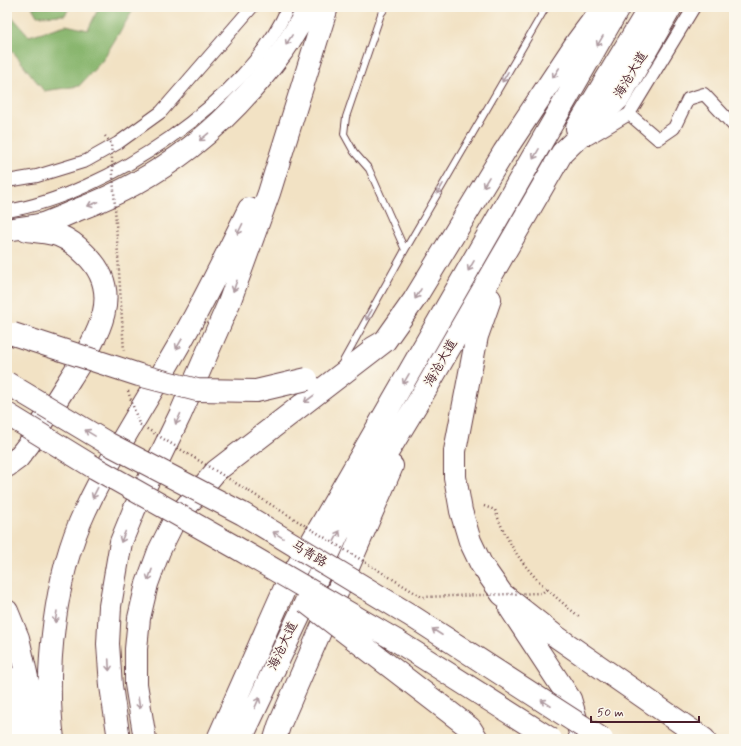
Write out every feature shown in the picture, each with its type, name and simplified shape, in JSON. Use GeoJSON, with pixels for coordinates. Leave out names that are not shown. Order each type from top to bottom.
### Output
{"type":"FeatureCollection","features":[{"type":"Feature","properties":{"kind":"highway"},"geometry":{"type":"LineString","coordinates":[[10,223],[43,224],[103,201],[152,175],[184,154],[220,123],[246,96],[281,53],[310,7]]}},
{"type":"Feature","properties":{"kind":"highway"},"geometry":{"type":"LineString","coordinates":[[119,739],[110,686],[108,644],[110,606],[121,542],[134,510],[192,388],[229,303],[269,193],[327,7]]}},
{"type":"Feature","properties":{"kind":"highway"},"geometry":{"type":"LineString","coordinates":[[145,739],[136,684],[136,649],[139,618],[147,584],[159,551],[174,521],[216,471],[385,341],[414,300],[504,152],[577,42],[603,7]]}},
{"type":"Feature","properties":{"kind":"highway","name":"海沧大道"},"geometry":{"type":"LineString","coordinates":[[218,739],[284,590],[620,7]]}},
{"type":"Feature","properties":{"kind":"highway"},"geometry":{"type":"LineString","coordinates":[[562,153],[650,7]]}},
{"type":"Feature","properties":{"kind":"highway","name":"海沧大道"},"geometry":{"type":"LineString","coordinates":[[241,739],[338,534],[424,392],[562,153],[619,98],[671,7]]}},
{"type":"Feature","properties":{"kind":"highway"},"geometry":{"type":"LineString","coordinates":[[53,739],[50,720],[51,648],[58,603],[68,560],[84,512],[147,397],[215,280],[265,177],[309,64]]}},
{"type":"Feature","properties":{"kind":"highway"},"geometry":{"type":"LineString","coordinates":[[7,466],[18,458],[29,444],[96,338],[105,309],[105,294],[101,275],[92,260],[75,244],[60,236],[10,223]]}},
{"type":"Feature","properties":{"kind":"highway"},"geometry":{"type":"LineString","coordinates":[[506,252],[477,336],[455,450],[455,477],[461,511],[470,541],[519,624],[570,699],[582,739]]}},
{"type":"Feature","properties":{"kind":"highway"},"geometry":{"type":"LineString","coordinates":[[10,333],[139,375],[197,390],[256,391],[307,379],[341,365],[385,341]]}},
{"type":"Feature","properties":{"kind":"highway","name":"马青路"},"geometry":{"type":"LineString","coordinates":[[7,383],[109,444],[243,514],[410,615],[602,739]]}},
{"type":"Feature","properties":{"kind":"highway"},"geometry":{"type":"LineString","coordinates":[[275,739],[279,726],[424,392]]}},
{"type":"Feature","properties":{"kind":"highway"},"geometry":{"type":"LineString","coordinates":[[7,414],[95,468],[237,548],[396,641],[551,739]]}},
{"type":"Feature","properties":{"kind":"highway"},"geometry":{"type":"LineString","coordinates":[[237,548],[470,728],[477,739]]}},
{"type":"Feature","properties":{"kind":"highway"},"geometry":{"type":"LineString","coordinates":[[489,575],[502,594],[554,636],[704,739]]}},
{"type":"Feature","properties":{"kind":"highway"},"geometry":{"type":"LineString","coordinates":[[7,611],[18,638],[42,739]]}},
{"type":"Feature","properties":{"kind":"highway"},"geometry":{"type":"LineString","coordinates":[[7,677],[19,739]]}},
{"type":"Feature","properties":{"kind":"street"},"geometry":{"type":"LineString","coordinates":[[7,181],[37,176],[86,161],[118,143],[161,112],[243,20],[252,7]]}},
{"type":"Feature","properties":{"kind":"street"},"geometry":{"type":"LineString","coordinates":[[10,223],[25,208],[70,192],[125,167],[206,112],[236,82],[263,50],[288,7]]}},
{"type":"Feature","properties":{"kind":"street"},"geometry":{"type":"LineString","coordinates":[[562,153],[629,114],[694,7]]}},
{"type":"Feature","properties":{"kind":"street"},"geometry":{"type":"LineString","coordinates":[[629,114],[658,139],[674,128],[688,99],[704,94],[734,126]]}},
{"type":"Feature","properties":{"kind":"lane"},"geometry":{"type":"LineString","coordinates":[[386,7],[381,14],[346,117],[344,134],[354,152],[370,169],[404,250]]}},
{"type":"Feature","properties":{"kind":"lane"},"geometry":{"type":"LineString","coordinates":[[341,365],[404,250],[546,7]]}},
{"type":"Feature","properties":{"kind":"path"},"geometry":{"type":"LineString","coordinates":[[105,136],[111,143],[124,354]]}},
{"type":"Feature","properties":{"kind":"path"},"geometry":{"type":"LineString","coordinates":[[126,385],[139,424],[422,597],[542,593],[547,589]]}},
{"type":"Feature","properties":{"kind":"path"},"geometry":{"type":"LineString","coordinates":[[484,506],[495,510],[502,528],[515,552],[529,572],[581,618]]}},
{"type":"Feature","properties":{"kind":"green space"},"geometry":{"type":"Polygon","coordinates":[[[7,7],[9,13],[29,36],[66,25],[88,30],[99,7],[135,7],[102,61],[79,86],[44,91],[7,46],[7,7]]]}},
{"type":"Feature","properties":{"kind":"green space"},"geometry":{"type":"Polygon","coordinates":[[[32,7],[70,7],[65,15],[37,16],[32,7]]]}}]}
